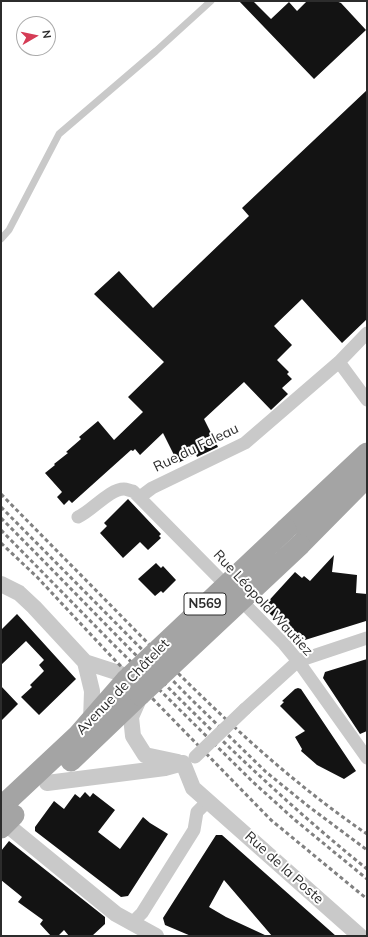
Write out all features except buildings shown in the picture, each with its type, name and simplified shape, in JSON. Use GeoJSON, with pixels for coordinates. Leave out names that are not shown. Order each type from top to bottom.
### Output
{"type":"FeatureCollection","features":[{"type":"Feature","properties":{"kind":"main road","name":"Avenue de Châtelet"},"geometry":{"type":"LineString","coordinates":[[4,815],[91,721],[122,677],[367,453]]}},
{"type":"Feature","properties":{"kind":"main road","name":"Avenue de Châtelet"},"geometry":{"type":"LineString","coordinates":[[4,815],[47,783],[300,545],[367,477]]}},
{"type":"Feature","properties":{"kind":"street","name":"Rue du Faleau"},"geometry":{"type":"LineString","coordinates":[[140,498],[152,488],[245,444],[339,362],[367,333]]}},
{"type":"Feature","properties":{"kind":"street"},"geometry":{"type":"LineString","coordinates":[[339,362],[367,400]]}},
{"type":"Feature","properties":{"kind":"street","name":"Rue Léopold Wautiez"},"geometry":{"type":"LineString","coordinates":[[78,517],[84,515],[115,491],[124,489],[133,491],[284,644],[298,661],[367,758]]}},
{"type":"Feature","properties":{"kind":"street"},"geometry":{"type":"LineString","coordinates":[[1,584],[19,593],[85,662],[122,677]]}},
{"type":"Feature","properties":{"kind":"street"},"geometry":{"type":"LineString","coordinates":[[47,783],[165,768],[189,760],[298,661],[367,638]]}},
{"type":"Feature","properties":{"kind":"street"},"geometry":{"type":"LineString","coordinates":[[85,662],[92,691],[91,721]]}},
{"type":"Feature","properties":{"kind":"street"},"geometry":{"type":"LineString","coordinates":[[140,696],[131,717],[133,736],[145,755],[165,760],[189,760]]}},
{"type":"Feature","properties":{"kind":"street","name":"Rue de la Poste"},"geometry":{"type":"LineString","coordinates":[[189,760],[193,788],[360,936]]}},
{"type":"Feature","properties":{"kind":"street"},"geometry":{"type":"LineString","coordinates":[[133,922],[142,913],[194,830],[197,812],[208,801]]}},
{"type":"Feature","properties":{"kind":"street"},"geometry":{"type":"LineString","coordinates":[[4,815],[116,914],[156,936]]}},
{"type":"Feature","properties":{"kind":"lane"},"geometry":{"type":"LineString","coordinates":[[1,239],[9,230],[59,134],[156,51],[211,1]]}},
{"type":"Feature","properties":{"kind":"railway"},"geometry":{"type":"LineString","coordinates":[[1,494],[159,654],[244,736],[304,787],[367,834]]}},
{"type":"Feature","properties":{"kind":"railway"},"geometry":{"type":"LineString","coordinates":[[1,507],[192,700],[266,772],[308,806],[367,850]]}},
{"type":"Feature","properties":{"kind":"railway"},"geometry":{"type":"LineString","coordinates":[[1,518],[225,743],[318,828],[367,869]]}},
{"type":"Feature","properties":{"kind":"railway"},"geometry":{"type":"LineString","coordinates":[[1,530],[112,643],[253,782],[295,820],[367,879]]}},
{"type":"Feature","properties":{"kind":"railway"},"geometry":{"type":"LineString","coordinates":[[1,543],[37,577],[109,654],[271,820],[367,899]]}}]}
